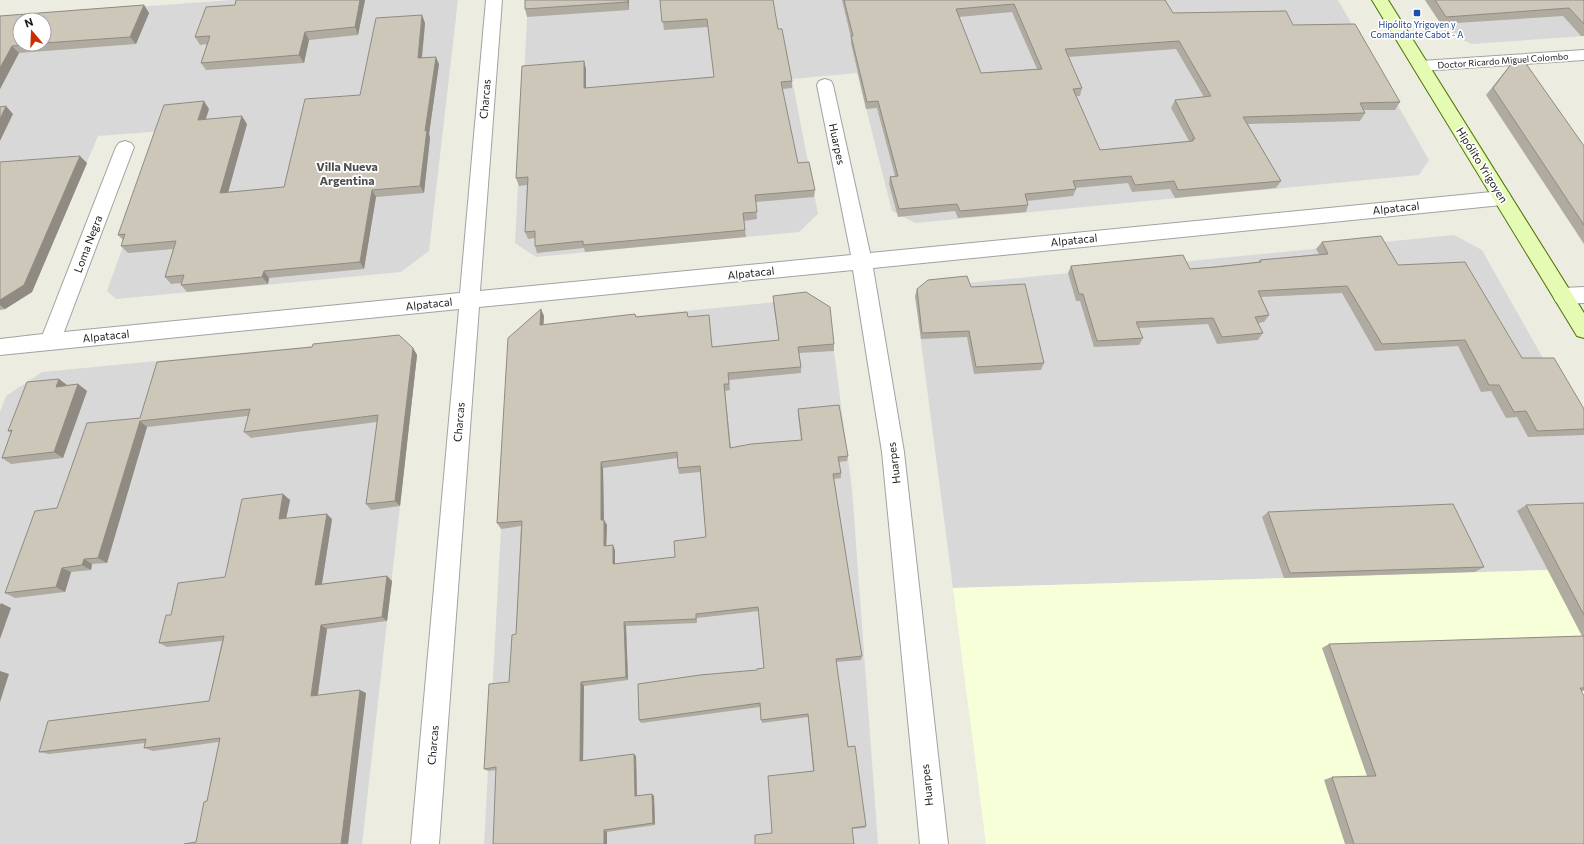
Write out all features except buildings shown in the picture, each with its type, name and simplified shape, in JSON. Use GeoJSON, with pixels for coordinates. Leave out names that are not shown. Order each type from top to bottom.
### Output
{"type":"FeatureCollection","features":[{"type":"Feature","properties":{"kind":"main road","name":"Hipólito Yrigoyen"},"geometry":{"type":"LineString","coordinates":[[1380,0],[1584,330]]}},
{"type":"Feature","properties":{"kind":"street","name":"Charcas"},"geometry":{"type":"LineString","coordinates":[[425,844],[494,0]]}},
{"type":"Feature","properties":{"kind":"street","name":"Doctor Ricardo Miguel Colombo"},"geometry":{"type":"LineString","coordinates":[[1421,66],[1584,55]]}},
{"type":"Feature","properties":{"kind":"street","name":"Huarpes"},"geometry":{"type":"LineString","coordinates":[[825,86],[862,262],[893,452],[934,844]]}},
{"type":"Feature","properties":{"kind":"street","name":"Loma Negra"},"geometry":{"type":"LineString","coordinates":[[50,342],[125,147]]}},
{"type":"Feature","properties":{"kind":"street","name":"Alpatacal"},"geometry":{"type":"LineString","coordinates":[[0,347],[1502,198]]}},
{"type":"Feature","properties":{"kind":"street"},"geometry":{"type":"LineString","coordinates":[[1563,296],[1584,295]]}},
{"type":"Feature","properties":{"kind":"shaded area"},"geometry":{"type":"Polygon","coordinates":[[[231,0],[458,0],[429,251],[401,272],[116,299],[107,291],[164,131],[98,136],[32,292],[5,309],[0,310],[0,17],[12,16],[12,52],[52,52],[52,13],[231,0]]]}},
{"type":"Feature","properties":{"kind":"shaded area"},"geometry":{"type":"Polygon","coordinates":[[[528,0],[1338,0],[1429,160],[1419,175],[915,223],[892,211],[857,73],[792,79],[818,214],[799,232],[536,257],[515,243],[528,0]]]}},
{"type":"Feature","properties":{"kind":"shaded area"},"geometry":{"type":"Polygon","coordinates":[[[1425,0],[1584,0],[1584,36],[1472,44],[1446,33],[1425,0]]]}},
{"type":"Feature","properties":{"kind":"shaded area"},"geometry":{"type":"Polygon","coordinates":[[[1454,235],[1482,250],[1584,431],[1584,569],[953,588],[915,296],[927,287],[1454,235]]]}},
{"type":"Feature","properties":{"kind":"shaded area"},"geometry":{"type":"Polygon","coordinates":[[[806,299],[833,345],[834,351],[852,489],[878,844],[484,844],[501,529],[532,326],[806,299]]]}},
{"type":"Feature","properties":{"kind":"shaded area"},"geometry":{"type":"Polygon","coordinates":[[[399,338],[417,355],[362,844],[0,844],[0,412],[6,396],[42,372],[399,338]]]}},
{"type":"Feature","properties":{"kind":"shaded area"},"geometry":{"type":"Polygon","coordinates":[[[1584,569],[1584,844],[986,844],[953,588],[1584,569]]]}},
{"type":"Feature","properties":{"kind":"place","name":"Hipólito Yrigoyen y Comandante Cabot - A"},"geometry":{"type":"Point","coordinates":[1417,13]}},
{"type":"Feature","properties":{"kind":"district","name":"Villa Nueva Argentina"},"geometry":{"type":"Point","coordinates":[347,174]}}]}
